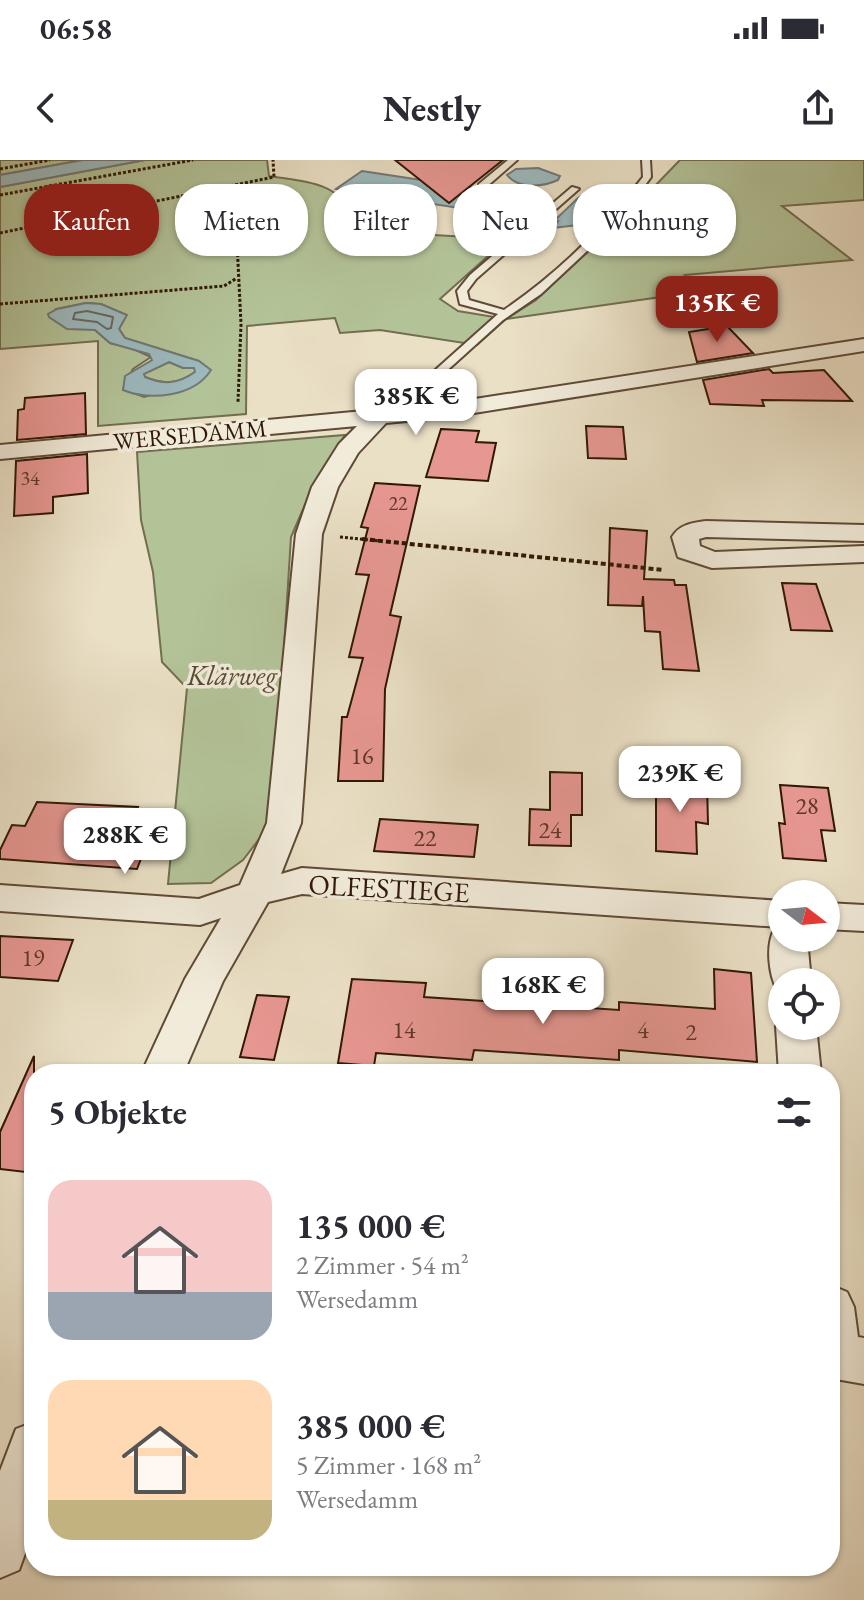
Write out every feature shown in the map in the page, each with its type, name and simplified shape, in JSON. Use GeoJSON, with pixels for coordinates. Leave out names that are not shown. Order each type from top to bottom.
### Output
{"type":"FeatureCollection","features":[{"type":"Feature","properties":{"kind":"street","name":"WERSEDAMM"},"geometry":{"type":"LineString","coordinates":[[0,452],[464,408],[864,345]]}},
{"type":"Feature","properties":{"kind":"street"},"geometry":{"type":"LineString","coordinates":[[166,1064],[204,979],[255,893],[284,823],[309,534],[333,474],[348,449],[379,417]]}},
{"type":"Feature","properties":{"kind":"street"},"geometry":{"type":"LineString","coordinates":[[864,533],[706,529],[693,531],[685,537],[688,551],[712,560],[864,554]]}},
{"type":"Feature","properties":{"kind":"street","name":"OLFESTIEGE"},"geometry":{"type":"LineString","coordinates":[[0,898],[200,912],[302,881],[768,913]]}},
{"type":"Feature","properties":{"kind":"street"},"geometry":{"type":"LineString","coordinates":[[840,917],[864,918]]}},
{"type":"Feature","properties":{"kind":"street"},"geometry":{"type":"LineString","coordinates":[[797,1040],[799,1064]]}},
{"type":"Feature","properties":{"kind":"street"},"geometry":{"type":"LineString","coordinates":[[840,1358],[864,1361]]}},
{"type":"Feature","properties":{"kind":"street"},"geometry":{"type":"LineString","coordinates":[[0,1551],[24,1478]]}},
{"type":"Feature","properties":{"kind":"lane"},"geometry":{"type":"LineString","coordinates":[[484,184],[513,160]]}},
{"type":"Feature","properties":{"kind":"lane","name":"WERSEDAMM"},"geometry":{"type":"LineString","coordinates":[[379,417],[417,392],[502,316],[537,292],[614,221],[647,177],[646,160]]}},
{"type":"Feature","properties":{"kind":"lane"},"geometry":{"type":"LineString","coordinates":[[557,204],[573,191]]}},
{"type":"Feature","properties":{"kind":"lane"},"geometry":{"type":"LineString","coordinates":[[497,256],[462,291],[464,302],[502,316]]}},
{"type":"Feature","properties":{"kind":"path"},"geometry":{"type":"LineString","coordinates":[[0,169],[50,160]]}},
{"type":"Feature","properties":{"kind":"path"},"geometry":{"type":"LineString","coordinates":[[0,195],[193,160]]}},
{"type":"Feature","properties":{"kind":"path"},"geometry":{"type":"LineString","coordinates":[[243,184],[274,177],[273,160]]}},
{"type":"Feature","properties":{"kind":"path"},"geometry":{"type":"LineString","coordinates":[[0,233],[175,199]]}},
{"type":"Feature","properties":{"kind":"path"},"geometry":{"type":"LineString","coordinates":[[237,256],[241,324],[238,431]]}},
{"type":"Feature","properties":{"kind":"path"},"geometry":{"type":"LineString","coordinates":[[0,304],[224,286],[237,278]]}},
{"type":"Feature","properties":{"kind":"path"},"geometry":{"type":"LineString","coordinates":[[309,534],[672,571],[698,557]]}},
{"type":"Feature","properties":{"kind":"green space"},"geometry":{"type":"Polygon","coordinates":[[[0,160],[83,160],[0,175],[0,160]]]}},
{"type":"Feature","properties":{"kind":"green space"},"geometry":{"type":"Polygon","coordinates":[[[145,160],[267,160],[269,176],[305,181],[324,188],[324,256],[437,256],[437,235],[453,236],[453,256],[488,256],[440,299],[458,311],[506,319],[477,345],[380,330],[340,333],[335,318],[247,326],[246,414],[98,426],[98,341],[0,349],[0,187],[145,160]],[[86,303],[57,309],[95,330],[110,343],[151,357],[133,369],[123,389],[144,397],[201,381],[199,361],[125,338],[119,329],[126,315],[101,304],[86,303]]]}},
{"type":"Feature","properties":{"kind":"green space"},"geometry":{"type":"Polygon","coordinates":[[[680,160],[864,160],[864,200],[782,206],[852,260],[685,275],[703,291],[506,319],[536,300],[583,256],[736,256],[736,184],[657,184],[680,160]]]}},
{"type":"Feature","properties":{"kind":"green space"},"geometry":{"type":"Polygon","coordinates":[[[169,362],[183,368],[195,368],[195,372],[171,382],[152,380],[143,374],[169,362]]]}},
{"type":"Feature","properties":{"kind":"green space","name":"Klärweg"},"geometry":{"type":"Polygon","coordinates":[[[345,435],[313,486],[291,537],[273,821],[243,860],[211,883],[168,884],[187,688],[162,662],[153,572],[141,520],[137,452],[345,435]]]}},
{"type":"Feature","properties":{"kind":"water"},"geometry":{"type":"Polygon","coordinates":[[[83,160],[145,160],[0,187],[0,175],[83,160]]]}},
{"type":"Feature","properties":{"kind":"water"},"geometry":{"type":"Polygon","coordinates":[[[538,168],[560,176],[558,180],[543,184],[518,183],[507,175],[516,169],[538,168]]]}},
{"type":"Feature","properties":{"kind":"water"},"geometry":{"type":"Polygon","coordinates":[[[362,171],[453,185],[453,207],[437,205],[437,184],[343,184],[362,171]]]}},
{"type":"Feature","properties":{"kind":"water"},"geometry":{"type":"Polygon","coordinates":[[[573,203],[573,226],[557,228],[557,218],[573,203]]]}},
{"type":"Feature","properties":{"kind":"water"},"geometry":{"type":"Polygon","coordinates":[[[86,303],[101,304],[127,315],[119,329],[125,338],[199,361],[211,370],[194,386],[171,394],[146,395],[123,390],[125,376],[152,360],[149,354],[110,343],[95,330],[67,329],[49,317],[48,314],[86,303]],[[169,362],[144,374],[152,380],[171,382],[195,372],[194,368],[183,368],[169,362]]]}},
{"type":"Feature","properties":{"kind":"building"},"geometry":{"type":"Polygon","coordinates":[[[395,160],[503,160],[473,184],[453,184],[453,200],[449,203],[437,193],[437,184],[425,184],[395,160]]]}},
{"type":"Feature","properties":{"kind":"building"},"geometry":{"type":"Polygon","coordinates":[[[727,326],[753,353],[697,362],[689,332],[727,326]]]}},
{"type":"Feature","properties":{"kind":"building"},"geometry":{"type":"Polygon","coordinates":[[[769,369],[773,373],[824,370],[852,401],[762,400],[764,406],[710,404],[703,380],[769,369]]]}},
{"type":"Feature","properties":{"kind":"building"},"geometry":{"type":"Polygon","coordinates":[[[85,393],[86,434],[17,440],[18,410],[24,409],[25,398],[85,393]]]}},
{"type":"Feature","properties":{"kind":"building"},"geometry":{"type":"Polygon","coordinates":[[[586,426],[623,427],[626,459],[588,458],[586,426]]]}},
{"type":"Feature","properties":{"kind":"building"},"geometry":{"type":"Polygon","coordinates":[[[441,429],[479,431],[476,442],[496,443],[488,481],[426,477],[441,429]]]}},
{"type":"Feature","properties":{"kind":"building"},"geometry":{"type":"Polygon","coordinates":[[[87,454],[88,493],[53,497],[53,513],[14,516],[16,461],[87,454]]]}},
{"type":"Feature","properties":{"kind":"building"},"geometry":{"type":"Polygon","coordinates":[[[375,483],[420,486],[390,615],[401,617],[385,689],[383,781],[338,781],[342,717],[347,717],[363,658],[349,657],[369,575],[356,574],[368,528],[361,527],[375,483]]]}},
{"type":"Feature","properties":{"kind":"building"},"geometry":{"type":"Polygon","coordinates":[[[610,528],[647,531],[644,579],[674,580],[675,585],[686,585],[699,671],[663,669],[660,632],[645,631],[643,596],[642,606],[608,605],[610,528]]]}},
{"type":"Feature","properties":{"kind":"building"},"geometry":{"type":"Polygon","coordinates":[[[782,583],[816,584],[832,631],[791,630],[782,583]]]}},
{"type":"Feature","properties":{"kind":"building"},"geometry":{"type":"Polygon","coordinates":[[[550,772],[582,773],[582,815],[571,815],[571,846],[529,845],[530,809],[550,810],[550,772]]]}},
{"type":"Feature","properties":{"kind":"building"},"geometry":{"type":"Polygon","coordinates":[[[656,778],[707,782],[708,824],[696,822],[697,854],[656,851],[656,778]]]}},
{"type":"Feature","properties":{"kind":"building"},"geometry":{"type":"Polygon","coordinates":[[[780,785],[828,788],[835,831],[821,830],[826,861],[783,858],[779,823],[785,824],[780,785]]]}},
{"type":"Feature","properties":{"kind":"building"},"geometry":{"type":"Polygon","coordinates":[[[37,802],[138,807],[131,823],[154,825],[137,869],[0,859],[0,850],[12,825],[25,826],[37,802]]]}},
{"type":"Feature","properties":{"kind":"building"},"geometry":{"type":"Polygon","coordinates":[[[380,819],[478,825],[474,857],[374,851],[380,819]]]}},
{"type":"Feature","properties":{"kind":"building"},"geometry":{"type":"Polygon","coordinates":[[[0,936],[73,940],[58,981],[0,977],[0,936]]]}},
{"type":"Feature","properties":{"kind":"building"},"geometry":{"type":"Polygon","coordinates":[[[714,969],[751,973],[757,1062],[619,1050],[619,1060],[474,1050],[472,1060],[376,1053],[374,1064],[338,1063],[352,979],[426,983],[424,997],[619,1010],[619,1002],[715,1009],[714,969]]]}},
{"type":"Feature","properties":{"kind":"building"},"geometry":{"type":"Polygon","coordinates":[[[257,995],[289,997],[274,1060],[240,1057],[257,995]]]}},
{"type":"Feature","properties":{"kind":"building"},"geometry":{"type":"Polygon","coordinates":[[[24,1078],[24,1172],[0,1169],[0,1132],[24,1078]]]}}]}
